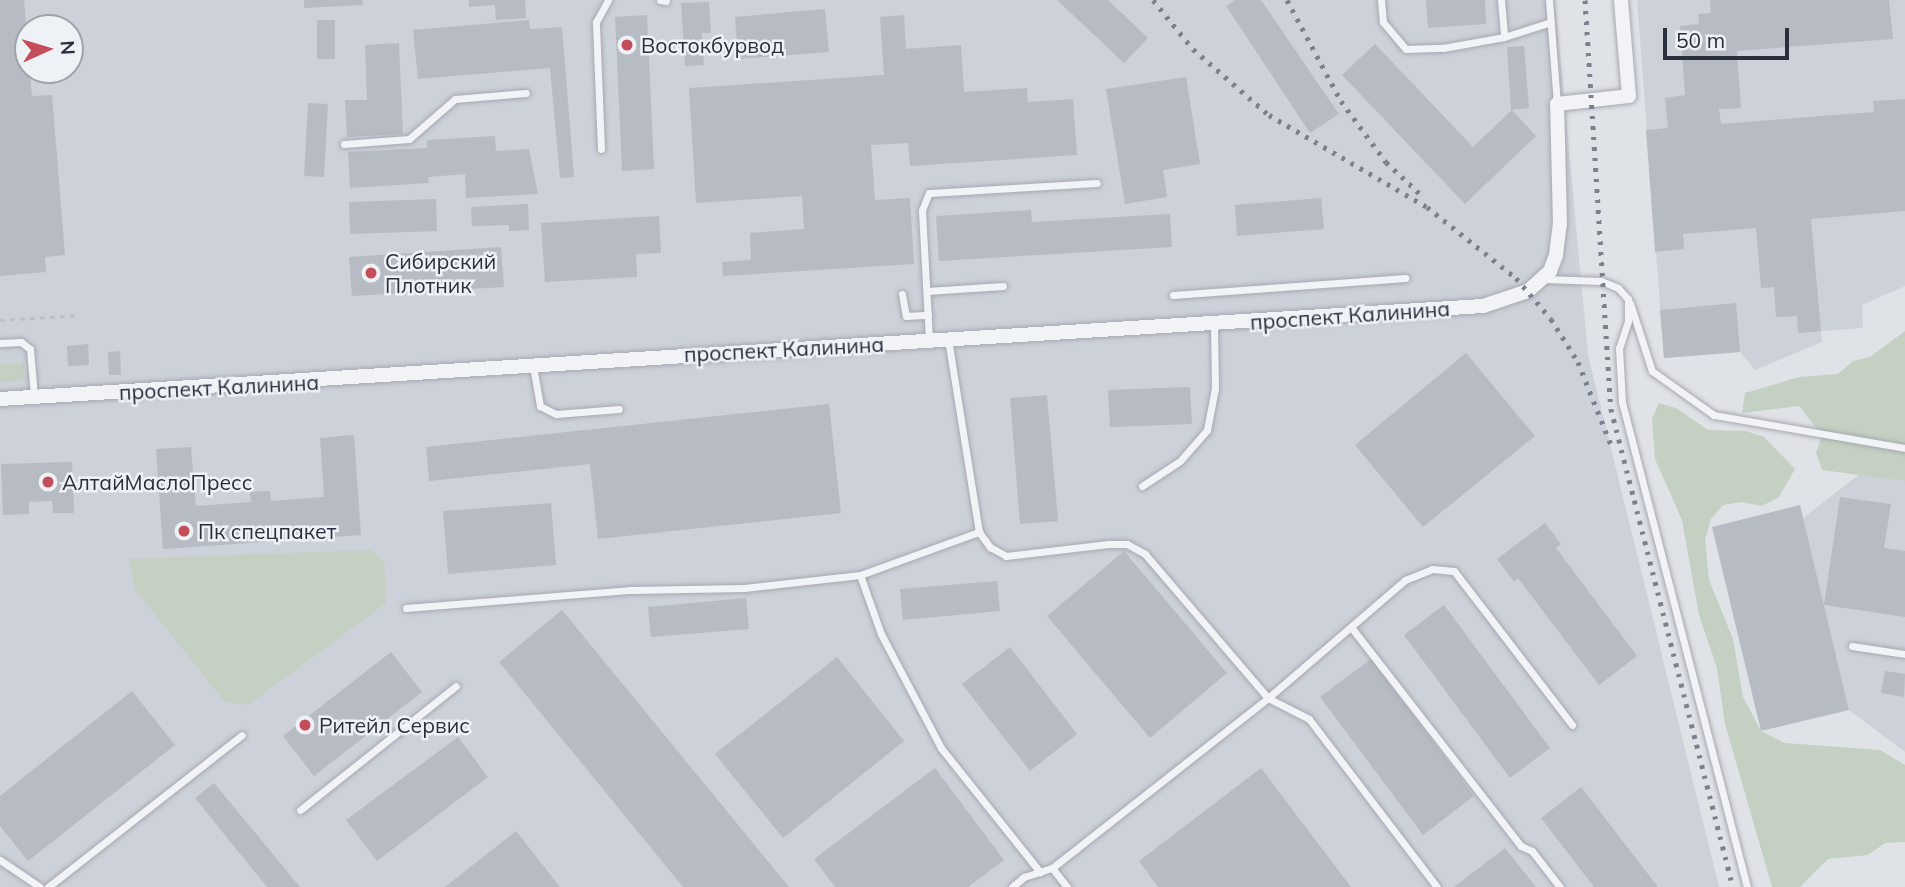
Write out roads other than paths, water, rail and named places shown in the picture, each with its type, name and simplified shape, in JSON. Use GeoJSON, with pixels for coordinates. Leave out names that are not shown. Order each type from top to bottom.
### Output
{"type":"FeatureCollection","features":[{"type":"Feature","properties":{"kind":"street"},"geometry":{"type":"LineString","coordinates":[[1544,279],[1553,263],[1560,224],[1557,104],[1629,96],[1621,0]]}},
{"type":"Feature","properties":{"kind":"street","name":"проспект Калинина"},"geometry":{"type":"LineString","coordinates":[[0,400],[1483,306],[1528,291],[1544,279]]}},
{"type":"Feature","properties":{"kind":"lane"},"geometry":{"type":"LineString","coordinates":[[601,149],[596,22],[608,0]]}},
{"type":"Feature","properties":{"kind":"lane"},"geometry":{"type":"LineString","coordinates":[[1381,0],[1383,22],[1406,49],[1443,48],[1504,37],[1551,22]]}},
{"type":"Feature","properties":{"kind":"lane"},"geometry":{"type":"LineString","coordinates":[[1501,0],[1504,37]]}},
{"type":"Feature","properties":{"kind":"lane"},"geometry":{"type":"LineString","coordinates":[[1549,0],[1557,104]]}},
{"type":"Feature","properties":{"kind":"lane"},"geometry":{"type":"LineString","coordinates":[[344,144],[409,139],[455,99],[526,93]]}},
{"type":"Feature","properties":{"kind":"lane"},"geometry":{"type":"LineString","coordinates":[[929,340],[922,210],[929,193],[1097,183]]}},
{"type":"Feature","properties":{"kind":"lane"},"geometry":{"type":"LineString","coordinates":[[1173,295],[1405,278]]}},
{"type":"Feature","properties":{"kind":"lane"},"geometry":{"type":"LineString","coordinates":[[1544,279],[1601,281],[1618,288],[1628,299],[1652,371],[1714,415],[1905,447]]}},
{"type":"Feature","properties":{"kind":"lane"},"geometry":{"type":"LineString","coordinates":[[927,291],[1003,286]]}},
{"type":"Feature","properties":{"kind":"lane"},"geometry":{"type":"LineString","coordinates":[[902,294],[906,316],[928,315]]}},
{"type":"Feature","properties":{"kind":"lane"},"geometry":{"type":"LineString","coordinates":[[1628,299],[1628,321],[1619,348],[1622,402],[1747,887]]}},
{"type":"Feature","properties":{"kind":"lane"},"geometry":{"type":"LineString","coordinates":[[1142,486],[1180,461],[1207,430],[1215,388],[1214,325]]}},
{"type":"Feature","properties":{"kind":"lane"},"geometry":{"type":"LineString","coordinates":[[948,338],[979,532],[990,547],[1006,556],[1127,544],[1145,554],[1268,698],[1309,719],[1437,887]]}},
{"type":"Feature","properties":{"kind":"lane"},"geometry":{"type":"LineString","coordinates":[[0,343],[21,342],[30,349],[34,397]]}},
{"type":"Feature","properties":{"kind":"lane"},"geometry":{"type":"LineString","coordinates":[[533,366],[540,406],[556,414],[619,409]]}},
{"type":"Feature","properties":{"kind":"lane"},"geometry":{"type":"LineString","coordinates":[[406,608],[631,590],[744,588],[860,575],[979,532]]}},
{"type":"Feature","properties":{"kind":"lane"},"geometry":{"type":"LineString","coordinates":[[1012,887],[1052,868],[1268,698],[1405,580],[1432,569],[1454,571],[1572,725]]}},
{"type":"Feature","properties":{"kind":"lane"},"geometry":{"type":"LineString","coordinates":[[860,575],[886,645],[941,748],[1040,872]]}},
{"type":"Feature","properties":{"kind":"lane"},"geometry":{"type":"LineString","coordinates":[[1351,627],[1521,846],[1532,851],[1560,887]]}},
{"type":"Feature","properties":{"kind":"lane"},"geometry":{"type":"LineString","coordinates":[[1852,646],[1905,654]]}},
{"type":"Feature","properties":{"kind":"lane"},"geometry":{"type":"LineString","coordinates":[[300,810],[456,686]]}},
{"type":"Feature","properties":{"kind":"lane"},"geometry":{"type":"LineString","coordinates":[[48,887],[242,735]]}},
{"type":"Feature","properties":{"kind":"lane"},"geometry":{"type":"LineString","coordinates":[[0,860],[40,887]]}},
{"type":"Feature","properties":{"kind":"lane"},"geometry":{"type":"LineString","coordinates":[[1052,868],[1067,887]]}},
{"type":"Feature","properties":{"kind":"railway"},"geometry":{"type":"LineString","coordinates":[[1153,0],[1193,49],[1269,115],[1427,207],[1516,278],[1551,319],[1578,362],[1611,445]]}},
{"type":"Feature","properties":{"kind":"railway"},"geometry":{"type":"LineString","coordinates":[[1287,0],[1341,101],[1386,162],[1421,195]]}},
{"type":"Feature","properties":{"kind":"railway"},"geometry":{"type":"LineString","coordinates":[[1585,0],[1611,409],[1733,887]]}},
{"type":"Feature","properties":{"kind":"place","name":"Востокбурвод"},"geometry":{"type":"Point","coordinates":[627,45]}},
{"type":"Feature","properties":{"kind":"place","name":"Сибирский Плотник"},"geometry":{"type":"Point","coordinates":[371,273]}},
{"type":"Feature","properties":{"kind":"place","name":"АлтайМаслоПресс"},"geometry":{"type":"Point","coordinates":[48,482]}},
{"type":"Feature","properties":{"kind":"place","name":"Пк спецпакет"},"geometry":{"type":"Point","coordinates":[184,531]}},
{"type":"Feature","properties":{"kind":"place","name":"Ритейл Сервис"},"geometry":{"type":"Point","coordinates":[305,725]}}]}
